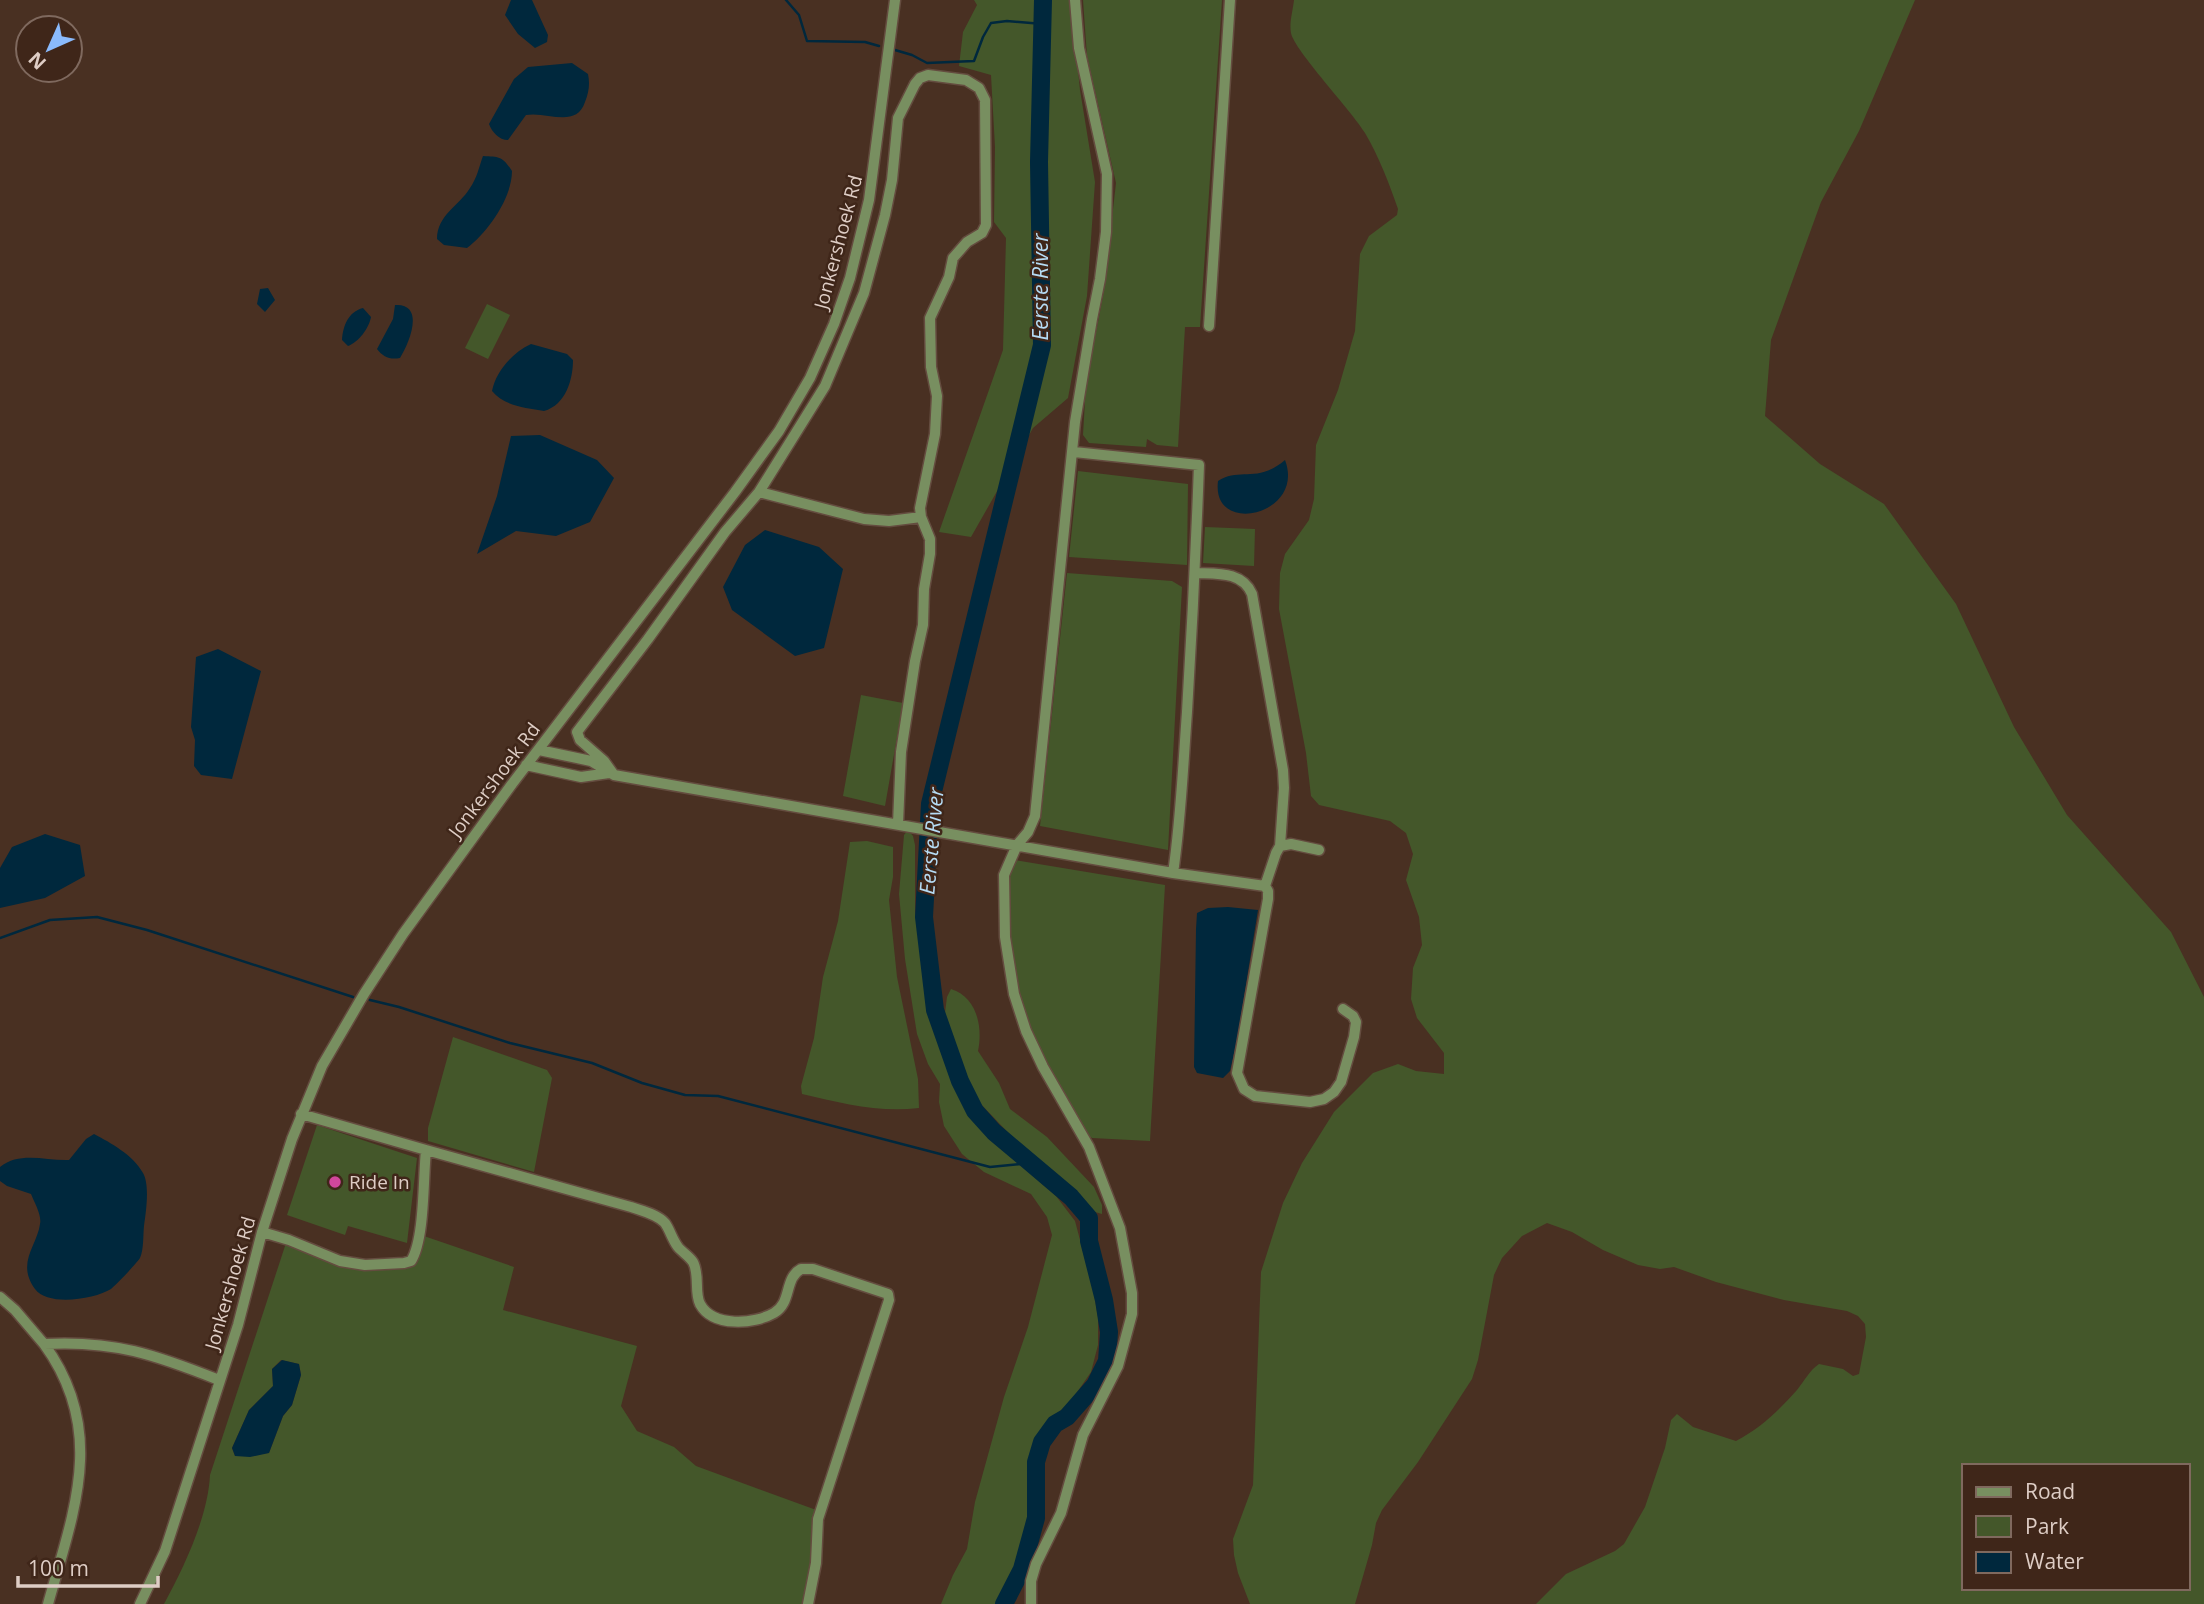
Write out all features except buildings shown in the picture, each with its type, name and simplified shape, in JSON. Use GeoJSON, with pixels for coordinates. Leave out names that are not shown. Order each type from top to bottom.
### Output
{"type":"FeatureCollection","features":[{"type":"Feature","properties":{"kind":"street","name":"Jonkershoek Rd"},"geometry":{"type":"LineString","coordinates":[[140,1604],[165,1551],[238,1325],[261,1232],[301,1114],[322,1066],[403,934],[526,765],[779,432],[810,379],[850,278],[870,200],[895,0]]}},
{"type":"Feature","properties":{"kind":"street"},"geometry":{"type":"LineString","coordinates":[[1031,1604],[1031,1581],[1036,1563],[1061,1513],[1083,1435],[1118,1366],[1132,1314],[1132,1293],[1120,1228],[1088,1147],[1026,1031],[1014,994],[1005,937],[1003,883],[1006,868],[1035,816],[1081,381],[1100,279],[1108,187],[1079,48],[1076,0]]}},
{"type":"Feature","properties":{"kind":"street"},"geometry":{"type":"LineString","coordinates":[[1209,326],[1230,0]]}},
{"type":"Feature","properties":{"kind":"street"},"geometry":{"type":"LineString","coordinates":[[612,774],[604,761],[579,740],[577,732],[725,532],[759,492],[825,386],[864,293],[885,215],[900,111],[920,78],[928,75],[950,77],[974,83],[985,100],[988,205],[984,230],[967,242],[953,258],[949,277],[930,318],[931,367],[937,396],[935,434],[924,485],[921,517],[930,538],[930,554],[924,589],[923,625],[901,752],[898,824]]}},
{"type":"Feature","properties":{"kind":"street"},"geometry":{"type":"LineString","coordinates":[[1074,452],[1199,465],[1179,832],[1173,873]]}},
{"type":"Feature","properties":{"kind":"street"},"geometry":{"type":"LineString","coordinates":[[759,492],[864,519],[889,521],[921,517]]}},
{"type":"Feature","properties":{"kind":"street"},"geometry":{"type":"LineString","coordinates":[[1195,573],[1234,576],[1245,582],[1252,594],[1283,770],[1280,846],[1265,886],[1268,899],[1237,1073],[1244,1089],[1255,1096],[1310,1102],[1324,1099],[1334,1092],[1340,1082],[1356,1026],[1353,1016],[1343,1009]]}},
{"type":"Feature","properties":{"kind":"street"},"geometry":{"type":"LineString","coordinates":[[539,750],[592,761],[612,774]]}},
{"type":"Feature","properties":{"kind":"street"},"geometry":{"type":"LineString","coordinates":[[526,765],[581,777],[612,774],[1173,873],[1265,886]]}},
{"type":"Feature","properties":{"kind":"street"},"geometry":{"type":"LineString","coordinates":[[1280,846],[1291,844],[1319,850]]}},
{"type":"Feature","properties":{"kind":"street"},"geometry":{"type":"LineString","coordinates":[[301,1114],[631,1207],[660,1219],[678,1247],[694,1264],[701,1305],[711,1316],[719,1319],[735,1322],[773,1314],[785,1302],[792,1277],[801,1269],[813,1269],[888,1294],[818,1519],[816,1563],[808,1604]]}},
{"type":"Feature","properties":{"kind":"street"},"geometry":{"type":"LineString","coordinates":[[261,1232],[352,1263],[397,1264],[411,1261],[419,1228],[426,1150]]}},
{"type":"Feature","properties":{"kind":"street"},"geometry":{"type":"LineString","coordinates":[[0,1297],[44,1344],[69,1387],[79,1420],[81,1450],[68,1532],[48,1604]]}},
{"type":"Feature","properties":{"kind":"street"},"geometry":{"type":"LineString","coordinates":[[44,1344],[115,1346],[146,1353],[219,1380]]}},
{"type":"Feature","properties":{"kind":"green space"},"geometry":{"type":"Polygon","coordinates":[[[974,0],[1071,0],[1080,90],[1095,182],[1087,296],[1068,398],[1033,428],[971,537],[939,532],[1003,350],[1006,238],[994,222],[995,147],[991,75],[959,66],[963,32],[977,5],[974,0]]]}},
{"type":"Feature","properties":{"kind":"green space"},"geometry":{"type":"Polygon","coordinates":[[[1083,0],[1222,0],[1200,327],[1185,327],[1178,447],[1157,445],[1147,439],[1146,447],[1089,443],[1083,435],[1086,384],[1103,296],[1116,183],[1087,56],[1083,0]]]}},
{"type":"Feature","properties":{"kind":"green space"},"geometry":{"type":"Polygon","coordinates":[[[1294,0],[1915,0],[1859,131],[1821,202],[1771,340],[1765,416],[1820,464],[1884,504],[1956,604],[2014,727],[2067,815],[2171,932],[2204,997],[2204,1604],[1536,1604],[1566,1574],[1624,1544],[1645,1507],[1665,1448],[1671,1420],[1677,1414],[1693,1427],[1736,1441],[1776,1411],[1819,1364],[1843,1369],[1853,1376],[1859,1374],[1866,1337],[1865,1324],[1858,1316],[1847,1311],[1784,1300],[1716,1282],[1674,1267],[1660,1269],[1638,1265],[1603,1250],[1572,1232],[1547,1223],[1522,1236],[1502,1258],[1494,1275],[1472,1379],[1418,1462],[1382,1510],[1376,1523],[1355,1604],[1250,1604],[1238,1573],[1233,1539],[1253,1485],[1261,1272],[1283,1203],[1302,1163],[1334,1112],[1373,1073],[1398,1064],[1416,1071],[1444,1074],[1444,1053],[1417,1018],[1411,999],[1413,968],[1422,945],[1419,917],[1406,880],[1413,854],[1406,833],[1390,821],[1319,805],[1311,796],[1306,753],[1279,609],[1280,573],[1285,554],[1309,520],[1314,499],[1316,445],[1338,390],[1355,331],[1360,254],[1369,236],[1397,215],[1398,209],[1365,133],[1295,41],[1291,33],[1294,0]]]}},
{"type":"Feature","properties":{"kind":"green space"},"geometry":{"type":"Polygon","coordinates":[[[487,304],[510,315],[488,359],[465,348],[487,304]]]}},
{"type":"Feature","properties":{"kind":"green space"},"geometry":{"type":"Polygon","coordinates":[[[1078,471],[1188,484],[1187,565],[1069,557],[1078,471]]]}},
{"type":"Feature","properties":{"kind":"green space"},"geometry":{"type":"Polygon","coordinates":[[[1205,527],[1255,529],[1254,566],[1203,563],[1205,527]]]}},
{"type":"Feature","properties":{"kind":"green space"},"geometry":{"type":"Polygon","coordinates":[[[1067,573],[1172,581],[1182,587],[1168,850],[1040,826],[1067,573]]]}},
{"type":"Feature","properties":{"kind":"green space"},"geometry":{"type":"Polygon","coordinates":[[[861,695],[903,703],[885,806],[843,796],[861,695]]]}},
{"type":"Feature","properties":{"kind":"green space"},"geometry":{"type":"Polygon","coordinates":[[[908,830],[915,845],[915,912],[923,974],[936,1036],[972,1113],[991,1140],[1056,1196],[1075,1221],[1098,1317],[1098,1345],[1091,1372],[1071,1401],[1046,1424],[1035,1439],[1030,1458],[1028,1518],[1023,1544],[1015,1569],[997,1604],[941,1604],[967,1549],[975,1502],[1004,1397],[1028,1327],[1052,1235],[1047,1217],[1031,1194],[984,1172],[962,1154],[944,1126],[939,1102],[940,1084],[928,1064],[917,1034],[905,959],[899,894],[904,835],[908,830]]]}},
{"type":"Feature","properties":{"kind":"green space"},"geometry":{"type":"Polygon","coordinates":[[[867,841],[893,847],[893,877],[889,900],[897,977],[918,1079],[919,1108],[875,1108],[802,1094],[801,1086],[814,1038],[823,977],[838,921],[850,842],[867,841]]]}},
{"type":"Feature","properties":{"kind":"green space"},"geometry":{"type":"Polygon","coordinates":[[[1015,860],[1165,885],[1150,1141],[1092,1138],[1087,1135],[1042,1054],[1022,1006],[1013,966],[1009,885],[1010,865],[1015,860]]]}},
{"type":"Feature","properties":{"kind":"green space"},"geometry":{"type":"Polygon","coordinates":[[[951,989],[967,999],[976,1014],[980,1032],[978,1051],[999,1083],[1010,1109],[1047,1137],[1094,1187],[1102,1205],[1102,1214],[1095,1212],[1018,1143],[977,1100],[954,1050],[945,1013],[951,989]]]}},
{"type":"Feature","properties":{"kind":"green space"},"geometry":{"type":"Polygon","coordinates":[[[453,1037],[547,1070],[552,1078],[534,1172],[428,1141],[428,1128],[453,1037]]]}},
{"type":"Feature","properties":{"kind":"green space"},"geometry":{"type":"Polygon","coordinates":[[[317,1125],[417,1158],[407,1243],[348,1226],[345,1235],[287,1215],[317,1125]]]}},
{"type":"Feature","properties":{"kind":"green space"},"geometry":{"type":"Polygon","coordinates":[[[421,1235],[514,1267],[503,1310],[637,1346],[621,1406],[637,1431],[674,1447],[696,1466],[819,1511],[806,1604],[164,1604],[200,1525],[210,1475],[286,1243],[360,1270],[363,1267],[408,1266],[421,1235]],[[281,1360],[272,1369],[273,1386],[249,1410],[232,1448],[235,1456],[269,1453],[283,1416],[292,1405],[301,1375],[299,1364],[281,1360]]]}},
{"type":"Feature","properties":{"kind":"water"},"geometry":{"type":"Polygon","coordinates":[[[511,0],[532,0],[548,35],[547,42],[535,48],[518,34],[505,15],[511,0]]]}},
{"type":"Feature","properties":{"kind":"water"},"geometry":{"type":"Polygon","coordinates":[[[572,63],[588,74],[588,91],[581,110],[568,117],[526,115],[508,140],[494,133],[489,124],[514,79],[528,67],[572,63]]]}},
{"type":"Feature","properties":{"kind":"water"},"geometry":{"type":"Polygon","coordinates":[[[483,156],[500,158],[506,162],[512,171],[508,192],[490,224],[467,248],[444,245],[437,239],[441,223],[472,184],[483,156]]]}},
{"type":"Feature","properties":{"kind":"water"},"geometry":{"type":"Polygon","coordinates":[[[268,288],[275,300],[265,312],[257,304],[260,289],[268,288]]]}},
{"type":"Feature","properties":{"kind":"water"},"geometry":{"type":"Polygon","coordinates":[[[395,305],[410,310],[413,317],[407,344],[400,358],[393,359],[384,356],[377,349],[393,319],[395,305]]]}},
{"type":"Feature","properties":{"kind":"water"},"geometry":{"type":"Polygon","coordinates":[[[363,308],[371,317],[370,321],[360,338],[348,346],[342,340],[345,325],[350,316],[363,308]]]}},
{"type":"Feature","properties":{"kind":"water"},"geometry":{"type":"Polygon","coordinates":[[[531,344],[567,354],[573,360],[567,390],[558,403],[544,411],[509,403],[492,391],[497,376],[506,363],[517,352],[531,344]]]}},
{"type":"Feature","properties":{"kind":"water"},"geometry":{"type":"Polygon","coordinates":[[[540,435],[597,460],[614,478],[590,522],[556,536],[516,531],[477,554],[497,496],[511,436],[540,435]]]}},
{"type":"Feature","properties":{"kind":"water"},"geometry":{"type":"Polygon","coordinates":[[[1285,460],[1288,479],[1282,494],[1271,506],[1257,512],[1242,513],[1228,509],[1220,498],[1218,481],[1234,475],[1257,474],[1285,460]]]}},
{"type":"Feature","properties":{"kind":"water"},"geometry":{"type":"Polygon","coordinates":[[[765,530],[819,547],[843,569],[824,648],[795,656],[732,610],[723,587],[745,545],[765,530]]]}},
{"type":"Feature","properties":{"kind":"water"},"geometry":{"type":"Polygon","coordinates":[[[218,649],[261,671],[232,779],[201,775],[194,766],[195,740],[191,727],[196,657],[218,649]]]}},
{"type":"Feature","properties":{"kind":"water"},"geometry":{"type":"Polygon","coordinates":[[[45,834],[80,845],[85,876],[45,898],[0,908],[0,868],[12,847],[45,834]]]}},
{"type":"Feature","properties":{"kind":"water"},"geometry":{"type":"Polygon","coordinates":[[[1208,908],[1258,910],[1237,1040],[1230,1071],[1223,1078],[1197,1073],[1194,1067],[1196,929],[1197,913],[1208,908]]]}},
{"type":"Feature","properties":{"kind":"water"},"geometry":{"type":"Polygon","coordinates":[[[94,1134],[128,1155],[145,1178],[147,1199],[141,1254],[122,1279],[104,1293],[72,1300],[50,1298],[35,1289],[27,1271],[29,1255],[40,1224],[37,1209],[31,1194],[0,1181],[0,1167],[16,1159],[25,1158],[69,1160],[86,1139],[94,1134]]]}},
{"type":"Feature","properties":{"kind":"water"},"geometry":{"type":"Polygon","coordinates":[[[282,1360],[299,1364],[301,1375],[292,1405],[283,1416],[269,1453],[250,1457],[235,1456],[232,1448],[249,1410],[273,1386],[272,1369],[282,1360]]]}},
{"type":"Feature","properties":{"kind":"waterway"},"geometry":{"type":"LineString","coordinates":[[786,0],[799,15],[807,41],[865,42],[879,46]]}},
{"type":"Feature","properties":{"kind":"waterway","name":"Eerste River"},"geometry":{"type":"LineString","coordinates":[[1004,1604],[1022,1569],[1036,1518],[1036,1462],[1042,1442],[1055,1424],[1067,1417],[1095,1385],[1107,1361],[1109,1332],[1089,1241],[1089,1218],[1071,1197],[994,1132],[975,1111],[960,1081],[935,1010],[924,917],[930,804],[1042,345],[1039,162],[1043,0]]}},
{"type":"Feature","properties":{"kind":"waterway"},"geometry":{"type":"LineString","coordinates":[[895,50],[927,63],[974,61],[991,23],[1007,21],[1043,24]]}},
{"type":"Feature","properties":{"kind":"waterway"},"geometry":{"type":"LineString","coordinates":[[0,938],[50,920],[97,917],[147,930],[353,997]]}},
{"type":"Feature","properties":{"kind":"waterway"},"geometry":{"type":"LineString","coordinates":[[370,1000],[510,1043],[592,1063],[642,1083],[685,1095],[718,1096],[990,1167],[1030,1163]]}},
{"type":"Feature","properties":{"kind":"place","name":"Ride In"},"geometry":{"type":"Point","coordinates":[335,1182]}}]}
